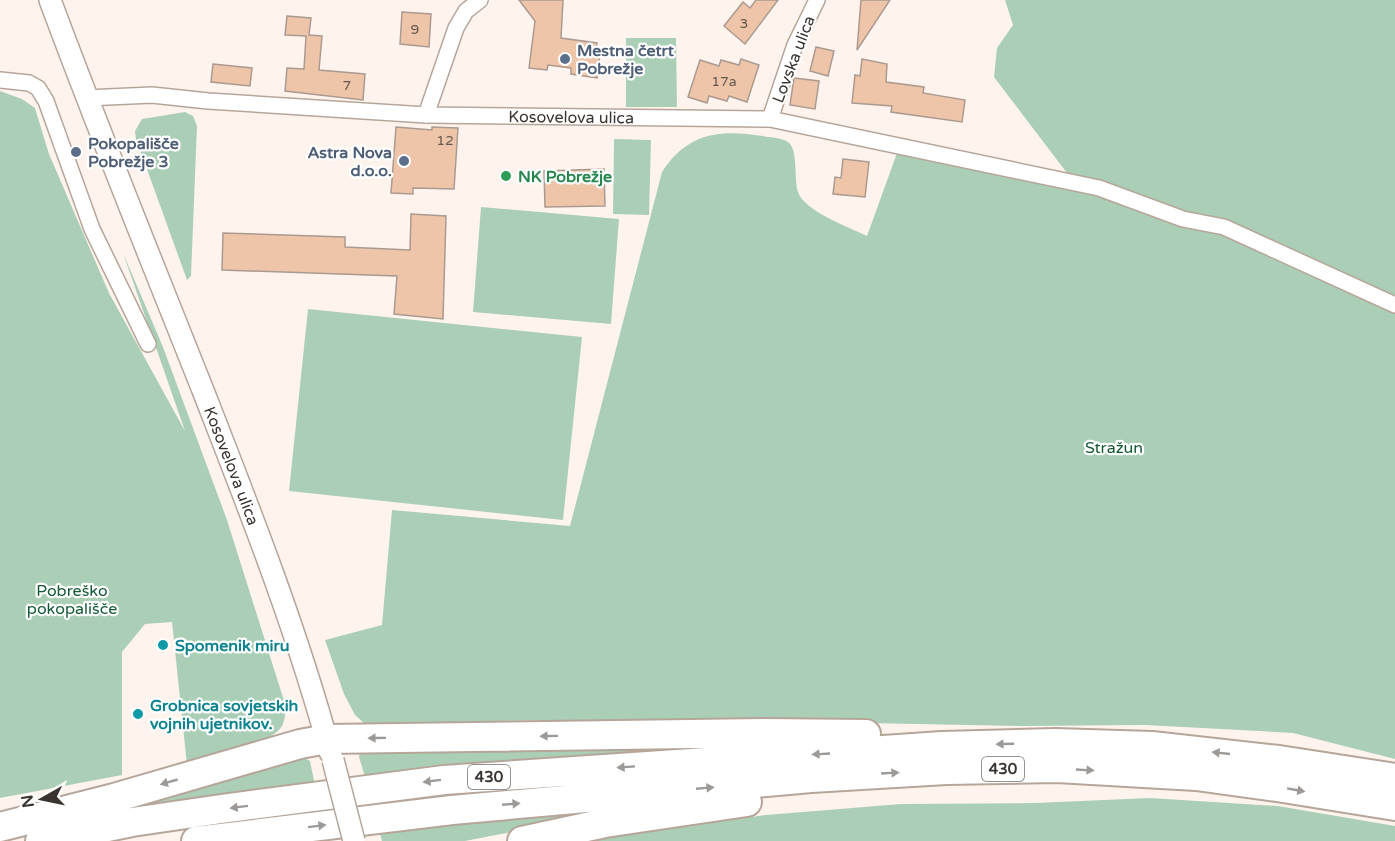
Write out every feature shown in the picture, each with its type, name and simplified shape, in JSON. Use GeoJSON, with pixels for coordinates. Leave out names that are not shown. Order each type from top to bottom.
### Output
{"type":"FeatureCollection","features":[{"type":"Feature","properties":{"kind":"highway"},"geometry":{"type":"LineString","coordinates":[[0,827],[114,798],[300,744],[330,750],[763,733],[884,735],[942,747]]}},
{"type":"Feature","properties":{"kind":"highway","name":"430"},"geometry":{"type":"LineString","coordinates":[[40,841],[132,822],[444,780],[942,747],[1055,743],[1152,746],[1279,760],[1395,778]]}},
{"type":"Feature","properties":{"kind":"highway","name":"430"},"geometry":{"type":"LineString","coordinates":[[196,841],[452,810],[811,778],[946,770],[1057,768],[1196,776],[1395,806]]}},
{"type":"Feature","properties":{"kind":"highway"},"geometry":{"type":"LineString","coordinates":[[522,841],[605,823],[769,798],[811,778]]}},
{"type":"Feature","properties":{"kind":"street","name":"Kosovelova ulica"},"geometry":{"type":"LineString","coordinates":[[50,0],[86,98],[288,613],[330,750],[354,841]]}},
{"type":"Feature","properties":{"kind":"street"},"geometry":{"type":"LineString","coordinates":[[426,115],[465,5],[480,0]]}},
{"type":"Feature","properties":{"kind":"street","name":"Lovska ulica"},"geometry":{"type":"LineString","coordinates":[[770,119],[795,45],[817,0]]}},
{"type":"Feature","properties":{"kind":"street"},"geometry":{"type":"LineString","coordinates":[[0,80],[29,83],[39,88],[46,101],[92,229],[148,344]]}},
{"type":"Feature","properties":{"kind":"street","name":"Kosovelova ulica"},"geometry":{"type":"LineString","coordinates":[[86,98],[152,94],[208,101],[426,115],[770,119],[1099,188],[1183,219],[1224,227],[1395,305]]}},
{"type":"Feature","properties":{"kind":"green space","name":"Stražun"},"geometry":{"type":"Polygon","coordinates":[[[1005,0],[1395,0],[1395,759],[1293,733],[1145,725],[1021,726],[543,720],[365,724],[355,715],[344,694],[325,640],[382,625],[392,510],[570,526],[662,172],[682,149],[705,137],[718,134],[747,134],[786,141],[794,152],[797,187],[802,199],[828,218],[867,236],[897,153],[925,151],[1067,173],[994,77],[997,48],[1013,25],[1005,0]]]}},
{"type":"Feature","properties":{"kind":"green space"},"geometry":{"type":"Polygon","coordinates":[[[626,38],[676,38],[677,107],[626,107],[626,38]]]}},
{"type":"Feature","properties":{"kind":"green space","name":"Pobreško pokopališče"},"geometry":{"type":"Polygon","coordinates":[[[0,91],[22,99],[35,108],[49,154],[109,293],[185,431],[123,253],[163,347],[227,520],[286,707],[282,726],[266,739],[239,750],[187,765],[172,622],[145,624],[122,652],[122,775],[0,798],[0,91]]]}},
{"type":"Feature","properties":{"kind":"green space"},"geometry":{"type":"Polygon","coordinates":[[[185,112],[193,116],[197,126],[191,276],[187,280],[135,131],[142,119],[185,112]]]}},
{"type":"Feature","properties":{"kind":"green space"},"geometry":{"type":"Polygon","coordinates":[[[614,139],[651,140],[649,215],[613,214],[614,139]]]}},
{"type":"Feature","properties":{"kind":"green space"},"geometry":{"type":"Polygon","coordinates":[[[481,207],[619,219],[611,324],[473,312],[481,207]]]}},
{"type":"Feature","properties":{"kind":"green space"},"geometry":{"type":"Polygon","coordinates":[[[308,309],[582,337],[563,520],[289,491],[308,309]]]}},
{"type":"Feature","properties":{"kind":"green space"},"geometry":{"type":"Polygon","coordinates":[[[847,740],[365,777],[359,757],[360,752],[847,740]]]}},
{"type":"Feature","properties":{"kind":"green space"},"geometry":{"type":"Polygon","coordinates":[[[298,755],[310,761],[315,785],[15,834],[298,755]]]}},
{"type":"Feature","properties":{"kind":"green space"},"geometry":{"type":"Polygon","coordinates":[[[686,798],[465,841],[382,841],[378,827],[686,798]]]}},
{"type":"Feature","properties":{"kind":"green space"},"geometry":{"type":"Polygon","coordinates":[[[1150,798],[1278,806],[1395,826],[1395,841],[593,841],[766,815],[901,804],[1035,803],[1150,798]]]}},
{"type":"Feature","properties":{"kind":"building","name":"Mestna četrt Pobrežje"},"geometry":{"type":"Polygon","coordinates":[[[519,0],[563,0],[561,38],[597,43],[596,53],[600,53],[597,78],[571,74],[571,68],[548,65],[547,70],[529,68],[535,21],[519,0]]]}},
{"type":"Feature","properties":{"kind":"building"},"geometry":{"type":"Polygon","coordinates":[[[756,0],[778,0],[745,44],[724,26],[743,2],[750,8],[756,0]]]}},
{"type":"Feature","properties":{"kind":"building"},"geometry":{"type":"Polygon","coordinates":[[[861,0],[890,0],[857,50],[861,0]]]}},
{"type":"Feature","properties":{"kind":"building"},"geometry":{"type":"Polygon","coordinates":[[[402,12],[431,14],[429,47],[400,44],[402,12]]]}},
{"type":"Feature","properties":{"kind":"building"},"geometry":{"type":"Polygon","coordinates":[[[287,16],[311,18],[309,35],[322,36],[319,70],[365,74],[363,100],[285,91],[287,68],[304,69],[306,36],[285,35],[287,16]]]}},
{"type":"Feature","properties":{"kind":"building"},"geometry":{"type":"Polygon","coordinates":[[[816,47],[834,51],[828,76],[810,71],[816,47]]]}},
{"type":"Feature","properties":{"kind":"building"},"geometry":{"type":"Polygon","coordinates":[[[741,59],[759,65],[747,102],[729,96],[727,101],[709,96],[707,103],[688,97],[700,60],[719,66],[721,60],[739,65],[741,59]]]}},
{"type":"Feature","properties":{"kind":"building"},"geometry":{"type":"Polygon","coordinates":[[[862,59],[887,64],[886,82],[924,87],[923,93],[965,100],[962,122],[891,112],[892,106],[852,103],[855,75],[860,76],[862,59]]]}},
{"type":"Feature","properties":{"kind":"building"},"geometry":{"type":"Polygon","coordinates":[[[213,64],[252,68],[250,86],[211,82],[213,64]]]}},
{"type":"Feature","properties":{"kind":"building"},"geometry":{"type":"Polygon","coordinates":[[[794,78],[819,81],[815,109],[790,105],[794,78]]]}},
{"type":"Feature","properties":{"kind":"building"},"geometry":{"type":"Polygon","coordinates":[[[396,127],[432,130],[432,127],[458,128],[454,189],[413,188],[413,194],[391,193],[396,127]]]}},
{"type":"Feature","properties":{"kind":"building"},"geometry":{"type":"Polygon","coordinates":[[[843,159],[869,162],[865,197],[833,194],[835,177],[841,178],[843,159]]]}},
{"type":"Feature","properties":{"kind":"building"},"geometry":{"type":"Polygon","coordinates":[[[604,169],[605,206],[545,207],[544,171],[604,169]]]}},
{"type":"Feature","properties":{"kind":"building"},"geometry":{"type":"Polygon","coordinates":[[[411,214],[446,216],[443,319],[394,314],[397,276],[222,270],[223,233],[345,237],[345,247],[410,250],[411,214]]]}},
{"type":"Feature","properties":{"kind":"place","name":"Mestna četrt Pobrežje"},"geometry":{"type":"Point","coordinates":[565,59]}},
{"type":"Feature","properties":{"kind":"place","name":"Pokopališče Pobrežje 3"},"geometry":{"type":"Point","coordinates":[76,152]}},
{"type":"Feature","properties":{"kind":"place","name":"Astra Nova d.o.o."},"geometry":{"type":"Point","coordinates":[404,161]}},
{"type":"Feature","properties":{"kind":"place","name":"NK Pobrežje"},"geometry":{"type":"Point","coordinates":[506,176]}},
{"type":"Feature","properties":{"kind":"place","name":"Spomenik miru"},"geometry":{"type":"Point","coordinates":[163,645]}},
{"type":"Feature","properties":{"kind":"place","name":"Grobnica sovjetskih vojnih ujetnikov."},"geometry":{"type":"Point","coordinates":[138,714]}}]}
